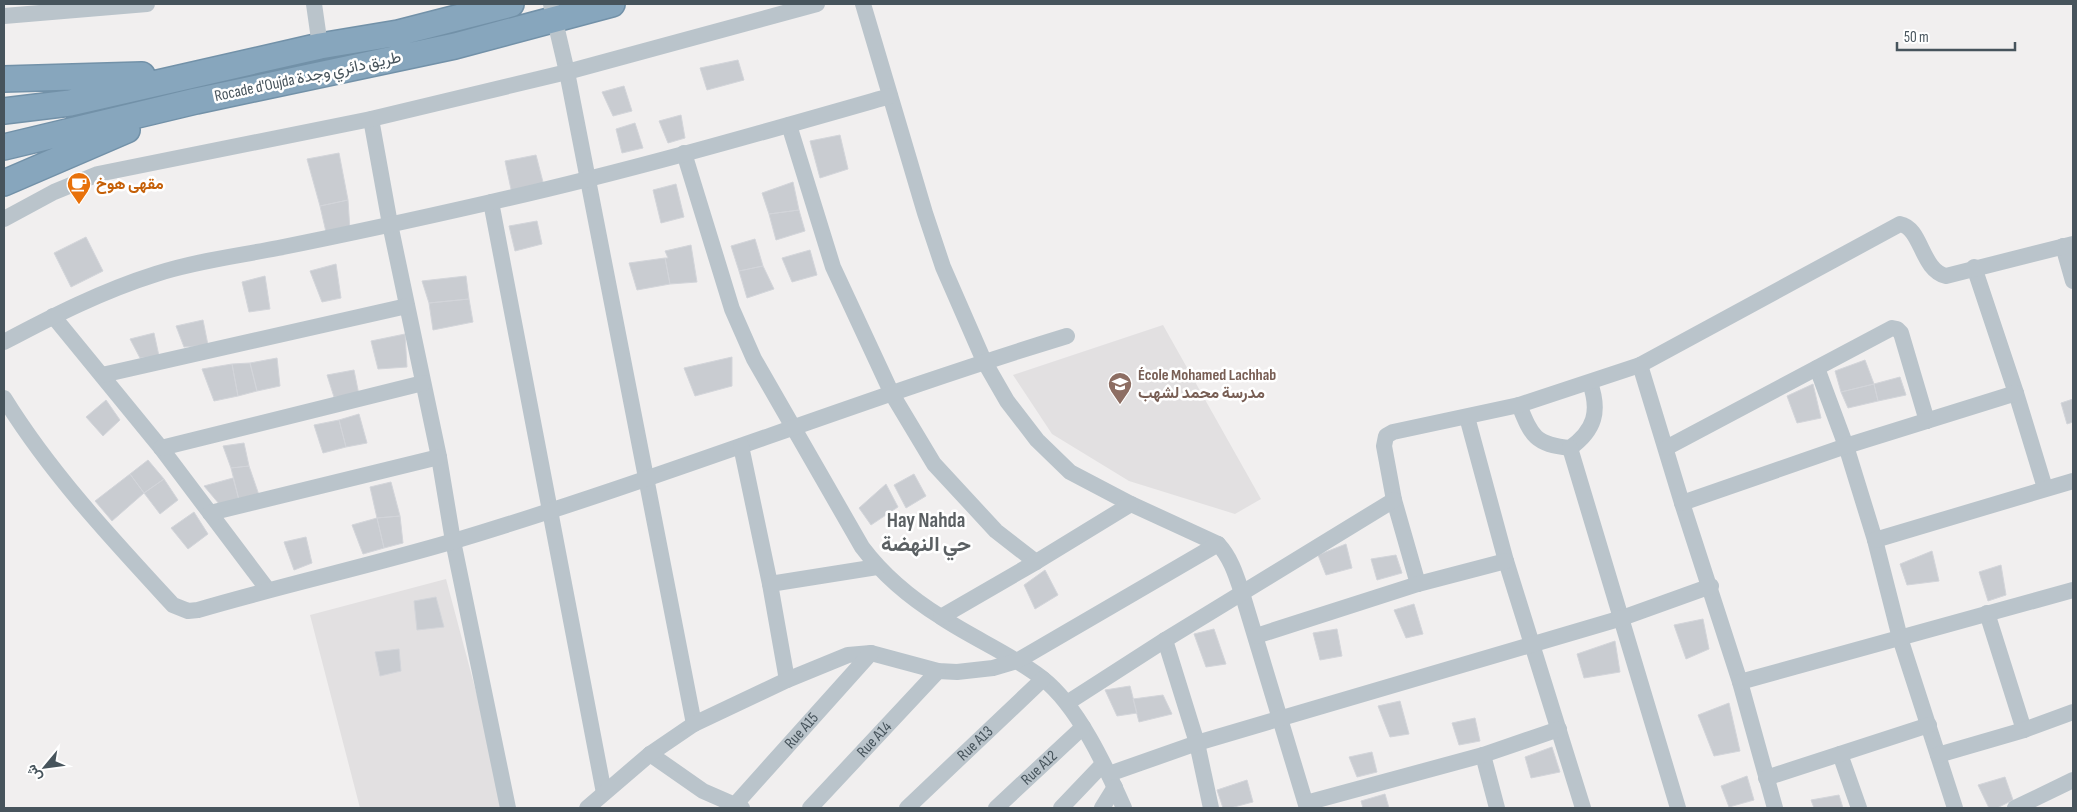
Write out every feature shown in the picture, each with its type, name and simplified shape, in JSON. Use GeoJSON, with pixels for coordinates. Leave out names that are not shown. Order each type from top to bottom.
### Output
{"type":"FeatureCollection","features":[{"type":"Feature","properties":{"kind":"highway","name":"Rocade d'Oujda طريق دائري وجدة"},"geometry":{"type":"LineString","coordinates":[[4,112],[70,102],[320,46],[398,32],[511,4]]}},
{"type":"Feature","properties":{"kind":"highway","name":"Rocade d'Oujda طريق دائري وجدة"},"geometry":{"type":"LineString","coordinates":[[4,147],[196,101],[456,46],[553,12],[612,4]]}},
{"type":"Feature","properties":{"kind":"highway"},"geometry":{"type":"LineString","coordinates":[[4,79],[196,73]]}},
{"type":"Feature","properties":{"kind":"highway"},"geometry":{"type":"LineString","coordinates":[[4,183],[196,101]]}},
{"type":"Feature","properties":{"kind":"street"},"geometry":{"type":"LineString","coordinates":[[4,16],[146,4]]}},
{"type":"Feature","properties":{"kind":"street"},"geometry":{"type":"LineString","coordinates":[[314,4],[320,46]]}},
{"type":"Feature","properties":{"kind":"street"},"geometry":{"type":"LineString","coordinates":[[4,219],[54,192],[98,174],[371,119],[567,72],[817,4]]}},
{"type":"Feature","properties":{"kind":"street"},"geometry":{"type":"LineString","coordinates":[[863,4],[943,267],[984,361],[1007,401],[1037,440],[1070,472],[1131,504],[1218,544],[1225,552],[1234,568],[1256,636],[1282,719],[1306,806],[1483,756],[1559,729]]}},
{"type":"Feature","properties":{"kind":"street"},"geometry":{"type":"LineString","coordinates":[[553,12],[567,72],[694,724]]}},
{"type":"Feature","properties":{"kind":"street"},"geometry":{"type":"LineString","coordinates":[[4,342],[53,316],[111,289],[158,273],[491,202],[588,179],[890,96]]}},
{"type":"Feature","properties":{"kind":"street"},"geometry":{"type":"LineString","coordinates":[[371,119],[390,224],[439,456],[453,541],[508,808]]}},
{"type":"Feature","properties":{"kind":"street"},"geometry":{"type":"LineString","coordinates":[[789,125],[833,267],[892,394],[934,464],[996,531],[1036,562]]}},
{"type":"Feature","properties":{"kind":"street"},"geometry":{"type":"LineString","coordinates":[[684,153],[732,309],[754,359],[852,530],[877,567],[941,617],[1043,678],[1067,703],[1083,727],[1109,775],[1124,808]]}},
{"type":"Feature","properties":{"kind":"street"},"geometry":{"type":"LineString","coordinates":[[491,202],[604,793]]}},
{"type":"Feature","properties":{"kind":"street"},"geometry":{"type":"LineString","coordinates":[[1418,584],[1394,500],[1384,446],[1386,436],[1393,432],[1519,405],[1640,364],[1893,226],[1900,224],[1905,225],[1910,230],[1937,273],[1946,276],[1974,267],[2068,245],[2073,281]]}},
{"type":"Feature","properties":{"kind":"street"},"geometry":{"type":"LineString","coordinates":[[1974,267],[2016,392],[2045,488]]}},
{"type":"Feature","properties":{"kind":"street"},"geometry":{"type":"LineString","coordinates":[[102,375],[407,306]]}},
{"type":"Feature","properties":{"kind":"street"},"geometry":{"type":"LineString","coordinates":[[53,316],[161,448],[268,590]]}},
{"type":"Feature","properties":{"kind":"street"},"geometry":{"type":"LineString","coordinates":[[1666,448],[1892,328],[1897,329],[1901,333],[1927,421]]}},
{"type":"Feature","properties":{"kind":"street"},"geometry":{"type":"LineString","coordinates":[[4,398],[16,418],[100,526],[173,605],[188,611],[198,610],[453,541],[741,446],[984,361],[1067,336]]}},
{"type":"Feature","properties":{"kind":"street"},"geometry":{"type":"LineString","coordinates":[[1640,364],[1682,503],[1711,586],[1775,808]]}},
{"type":"Feature","properties":{"kind":"street"},"geometry":{"type":"LineString","coordinates":[[1818,368],[1846,446],[1875,540],[1900,638],[1956,808]]}},
{"type":"Feature","properties":{"kind":"street"},"geometry":{"type":"LineString","coordinates":[[1519,405],[1530,431],[1541,441],[1551,446],[1570,448],[1580,440],[1596,413],[1595,396],[1590,382]]}},
{"type":"Feature","properties":{"kind":"street"},"geometry":{"type":"LineString","coordinates":[[161,448],[423,383]]}},
{"type":"Feature","properties":{"kind":"street"},"geometry":{"type":"LineString","coordinates":[[1682,503],[1846,446],[2016,392]]}},
{"type":"Feature","properties":{"kind":"street"},"geometry":{"type":"LineString","coordinates":[[1467,417],[1506,561],[1583,808]]}},
{"type":"Feature","properties":{"kind":"street"},"geometry":{"type":"LineString","coordinates":[[741,446],[770,584],[786,680]]}},
{"type":"Feature","properties":{"kind":"street"},"geometry":{"type":"LineString","coordinates":[[1570,448],[1678,808]]}},
{"type":"Feature","properties":{"kind":"street"},"geometry":{"type":"LineString","coordinates":[[210,513],[439,456]]}},
{"type":"Feature","properties":{"kind":"street"},"geometry":{"type":"LineString","coordinates":[[1875,540],[2073,481]]}},
{"type":"Feature","properties":{"kind":"street"},"geometry":{"type":"LineString","coordinates":[[1067,703],[1165,640],[1394,500]]}},
{"type":"Feature","properties":{"kind":"street"},"geometry":{"type":"LineString","coordinates":[[941,617],[1131,504]]}},
{"type":"Feature","properties":{"kind":"street"},"geometry":{"type":"LineString","coordinates":[[587,808],[650,754],[694,724],[786,680],[848,655],[871,654],[938,671],[976,671],[1017,661],[1218,544]]}},
{"type":"Feature","properties":{"kind":"street"},"geometry":{"type":"LineString","coordinates":[[1256,636],[1418,584],[1506,561]]}},
{"type":"Feature","properties":{"kind":"street"},"geometry":{"type":"LineString","coordinates":[[770,584],[877,567]]}},
{"type":"Feature","properties":{"kind":"street"},"geometry":{"type":"LineString","coordinates":[[1061,808],[1109,775],[1197,743],[1622,618],[1711,586]]}},
{"type":"Feature","properties":{"kind":"street"},"geometry":{"type":"LineString","coordinates":[[1740,682],[1987,613],[2072,593]]}},
{"type":"Feature","properties":{"kind":"street"},"geometry":{"type":"LineString","coordinates":[[1987,613],[2024,730]]}},
{"type":"Feature","properties":{"kind":"street"},"geometry":{"type":"LineString","coordinates":[[1165,640],[1197,743],[1211,808]]}},
{"type":"Feature","properties":{"kind":"street","name":"Rue A15"},"geometry":{"type":"LineString","coordinates":[[737,807],[871,654]]}},
{"type":"Feature","properties":{"kind":"street","name":"Rue A14"},"geometry":{"type":"LineString","coordinates":[[810,808],[938,671]]}},
{"type":"Feature","properties":{"kind":"street","name":"Rue A13"},"geometry":{"type":"LineString","coordinates":[[907,808],[1043,678]]}},
{"type":"Feature","properties":{"kind":"street"},"geometry":{"type":"LineString","coordinates":[[1938,755],[2024,730],[2073,712]]}},
{"type":"Feature","properties":{"kind":"street"},"geometry":{"type":"LineString","coordinates":[[1766,778],[1929,725]]}},
{"type":"Feature","properties":{"kind":"street","name":"Rue A12"},"geometry":{"type":"LineString","coordinates":[[996,808],[1083,727]]}},
{"type":"Feature","properties":{"kind":"street"},"geometry":{"type":"LineString","coordinates":[[650,754],[703,791],[737,807]]}},
{"type":"Feature","properties":{"kind":"street"},"geometry":{"type":"LineString","coordinates":[[1840,754],[1859,808]]}},
{"type":"Feature","properties":{"kind":"street"},"geometry":{"type":"LineString","coordinates":[[1483,756],[1497,808]]}},
{"type":"Feature","properties":{"kind":"street"},"geometry":{"type":"LineString","coordinates":[[1102,808],[1109,775]]}},
{"type":"Feature","properties":{"kind":"street"},"geometry":{"type":"LineString","coordinates":[[2015,808],[2073,780]]}},
{"type":"Feature","properties":{"kind":"shaded area","name":"École Mohamed Lachhab مدرسة محمد لشهب"},"geometry":{"type":"Polygon","coordinates":[[[1163,325],[1261,499],[1235,514],[1129,481],[1052,434],[1013,375],[1163,325]]]}},
{"type":"Feature","properties":{"kind":"shaded area"},"geometry":{"type":"Polygon","coordinates":[[[446,579],[507,808],[360,808],[310,615],[446,579]]]}},
{"type":"Feature","properties":{"kind":"building"},"geometry":{"type":"Polygon","coordinates":[[[738,60],[744,80],[707,90],[700,68],[738,60]]]}},
{"type":"Feature","properties":{"kind":"building"},"geometry":{"type":"Polygon","coordinates":[[[624,86],[632,111],[613,116],[602,92],[624,86]]]}},
{"type":"Feature","properties":{"kind":"building"},"geometry":{"type":"Polygon","coordinates":[[[681,115],[685,138],[668,143],[659,121],[681,115]]]}},
{"type":"Feature","properties":{"kind":"building"},"geometry":{"type":"Polygon","coordinates":[[[635,123],[643,148],[622,153],[616,129],[635,123]]]}},
{"type":"Feature","properties":{"kind":"building"},"geometry":{"type":"Polygon","coordinates":[[[840,135],[848,169],[820,178],[810,141],[840,135]]]}},
{"type":"Feature","properties":{"kind":"building"},"geometry":{"type":"Polygon","coordinates":[[[339,153],[348,200],[320,206],[307,159],[339,153]]]}},
{"type":"Feature","properties":{"kind":"building"},"geometry":{"type":"Polygon","coordinates":[[[536,155],[544,186],[512,194],[505,161],[536,155]]]}},
{"type":"Feature","properties":{"kind":"building"},"geometry":{"type":"Polygon","coordinates":[[[793,182],[799,210],[769,214],[762,193],[793,182]]]}},
{"type":"Feature","properties":{"kind":"building"},"geometry":{"type":"Polygon","coordinates":[[[676,184],[684,217],[661,223],[653,190],[676,184]]]}},
{"type":"Feature","properties":{"kind":"building"},"geometry":{"type":"Polygon","coordinates":[[[348,200],[350,231],[326,232],[320,206],[348,200]]]}},
{"type":"Feature","properties":{"kind":"building"},"geometry":{"type":"Polygon","coordinates":[[[799,210],[805,231],[776,240],[769,214],[799,210]]]}},
{"type":"Feature","properties":{"kind":"building"},"geometry":{"type":"Polygon","coordinates":[[[537,221],[542,244],[515,251],[509,226],[537,221]]]}},
{"type":"Feature","properties":{"kind":"building"},"geometry":{"type":"Polygon","coordinates":[[[86,237],[103,271],[71,287],[54,253],[86,237]]]}},
{"type":"Feature","properties":{"kind":"building"},"geometry":{"type":"Polygon","coordinates":[[[755,239],[763,266],[739,271],[731,246],[755,239]]]}},
{"type":"Feature","properties":{"kind":"building"},"geometry":{"type":"Polygon","coordinates":[[[691,245],[697,282],[670,284],[665,258],[668,258],[665,251],[691,245]]]}},
{"type":"Feature","properties":{"kind":"building"},"geometry":{"type":"Polygon","coordinates":[[[810,250],[817,275],[792,282],[782,258],[810,250]]]}},
{"type":"Feature","properties":{"kind":"building"},"geometry":{"type":"Polygon","coordinates":[[[665,258],[670,284],[637,290],[629,263],[665,258]]]}},
{"type":"Feature","properties":{"kind":"building"},"geometry":{"type":"Polygon","coordinates":[[[336,264],[341,298],[322,302],[310,271],[336,264]]]}},
{"type":"Feature","properties":{"kind":"building"},"geometry":{"type":"Polygon","coordinates":[[[763,266],[774,289],[747,298],[739,271],[763,266]]]}},
{"type":"Feature","properties":{"kind":"building"},"geometry":{"type":"Polygon","coordinates":[[[265,276],[270,309],[249,312],[242,282],[265,276]]]}},
{"type":"Feature","properties":{"kind":"building"},"geometry":{"type":"Polygon","coordinates":[[[466,276],[469,299],[429,303],[422,281],[466,276]]]}},
{"type":"Feature","properties":{"kind":"building"},"geometry":{"type":"Polygon","coordinates":[[[469,299],[473,322],[433,330],[429,303],[469,299]]]}},
{"type":"Feature","properties":{"kind":"building"},"geometry":{"type":"Polygon","coordinates":[[[203,320],[208,345],[184,347],[176,326],[203,320]]]}},
{"type":"Feature","properties":{"kind":"building"},"geometry":{"type":"Polygon","coordinates":[[[154,333],[159,356],[140,358],[130,339],[154,333]]]}},
{"type":"Feature","properties":{"kind":"building"},"geometry":{"type":"Polygon","coordinates":[[[405,334],[407,367],[378,369],[371,341],[405,334]]]}},
{"type":"Feature","properties":{"kind":"building"},"geometry":{"type":"Polygon","coordinates":[[[732,357],[732,386],[695,396],[684,368],[732,357]]]}},
{"type":"Feature","properties":{"kind":"building"},"geometry":{"type":"Polygon","coordinates":[[[277,358],[280,386],[257,391],[250,363],[277,358]]]}},
{"type":"Feature","properties":{"kind":"building"},"geometry":{"type":"Polygon","coordinates":[[[1865,360],[1874,384],[1841,392],[1835,371],[1865,360]]]}},
{"type":"Feature","properties":{"kind":"building"},"geometry":{"type":"Polygon","coordinates":[[[250,363],[257,391],[238,396],[232,364],[250,363]]]}},
{"type":"Feature","properties":{"kind":"building"},"geometry":{"type":"Polygon","coordinates":[[[232,364],[238,396],[214,401],[202,369],[232,364]]]}},
{"type":"Feature","properties":{"kind":"building"},"geometry":{"type":"Polygon","coordinates":[[[354,370],[359,395],[334,397],[327,375],[354,370]]]}},
{"type":"Feature","properties":{"kind":"building"},"geometry":{"type":"Polygon","coordinates":[[[1900,377],[1906,395],[1878,401],[1874,384],[1900,377]]]}},
{"type":"Feature","properties":{"kind":"building"},"geometry":{"type":"Polygon","coordinates":[[[1813,384],[1821,418],[1797,423],[1787,396],[1813,384]]]}},
{"type":"Feature","properties":{"kind":"building"},"geometry":{"type":"Polygon","coordinates":[[[1874,384],[1878,401],[1848,408],[1841,392],[1874,384]]]}},
{"type":"Feature","properties":{"kind":"building"},"geometry":{"type":"Polygon","coordinates":[[[2073,399],[2073,422],[2067,424],[2061,403],[2073,399]]]}},
{"type":"Feature","properties":{"kind":"building"},"geometry":{"type":"Polygon","coordinates":[[[106,400],[120,420],[103,436],[86,417],[106,400]]]}},
{"type":"Feature","properties":{"kind":"building"},"geometry":{"type":"Polygon","coordinates":[[[359,414],[367,443],[346,447],[339,420],[359,414]]]}},
{"type":"Feature","properties":{"kind":"building"},"geometry":{"type":"Polygon","coordinates":[[[339,420],[346,447],[323,453],[314,425],[339,420]]]}},
{"type":"Feature","properties":{"kind":"building"},"geometry":{"type":"Polygon","coordinates":[[[244,443],[249,466],[231,468],[223,446],[244,443]]]}},
{"type":"Feature","properties":{"kind":"building"},"geometry":{"type":"Polygon","coordinates":[[[148,460],[164,479],[144,493],[130,474],[148,460]]]}},
{"type":"Feature","properties":{"kind":"building"},"geometry":{"type":"Polygon","coordinates":[[[249,466],[259,495],[239,500],[231,468],[249,466]]]}},
{"type":"Feature","properties":{"kind":"building"},"geometry":{"type":"Polygon","coordinates":[[[130,474],[144,493],[112,521],[95,501],[130,474]]]}},
{"type":"Feature","properties":{"kind":"building"},"geometry":{"type":"Polygon","coordinates":[[[914,474],[926,496],[906,508],[894,485],[914,474]]]}},
{"type":"Feature","properties":{"kind":"building"},"geometry":{"type":"Polygon","coordinates":[[[233,478],[239,500],[220,505],[204,486],[233,478]]]}},
{"type":"Feature","properties":{"kind":"building"},"geometry":{"type":"Polygon","coordinates":[[[164,479],[178,500],[160,514],[144,493],[164,479]]]}},
{"type":"Feature","properties":{"kind":"building"},"geometry":{"type":"Polygon","coordinates":[[[391,482],[400,516],[377,518],[370,487],[391,482]]]}},
{"type":"Feature","properties":{"kind":"building"},"geometry":{"type":"Polygon","coordinates":[[[886,484],[898,507],[871,525],[859,508],[886,484]]]}},
{"type":"Feature","properties":{"kind":"building"},"geometry":{"type":"Polygon","coordinates":[[[194,512],[208,534],[188,549],[171,528],[194,512]]]}},
{"type":"Feature","properties":{"kind":"building"},"geometry":{"type":"Polygon","coordinates":[[[400,516],[403,543],[384,548],[377,518],[400,516]]]}},
{"type":"Feature","properties":{"kind":"building"},"geometry":{"type":"Polygon","coordinates":[[[377,518],[384,548],[363,554],[352,525],[377,518]]]}},
{"type":"Feature","properties":{"kind":"building"},"geometry":{"type":"Polygon","coordinates":[[[306,537],[312,563],[294,570],[284,542],[306,537]]]}},
{"type":"Feature","properties":{"kind":"building"},"geometry":{"type":"Polygon","coordinates":[[[1346,544],[1352,568],[1326,575],[1318,555],[1346,544]]]}},
{"type":"Feature","properties":{"kind":"building"},"geometry":{"type":"Polygon","coordinates":[[[1932,551],[1939,581],[1907,585],[1900,564],[1932,551]]]}},
{"type":"Feature","properties":{"kind":"building"},"geometry":{"type":"Polygon","coordinates":[[[1396,555],[1402,573],[1377,580],[1371,559],[1396,555]]]}},
{"type":"Feature","properties":{"kind":"building"},"geometry":{"type":"Polygon","coordinates":[[[2001,565],[2006,595],[1988,601],[1979,572],[2001,565]]]}},
{"type":"Feature","properties":{"kind":"building"},"geometry":{"type":"Polygon","coordinates":[[[1045,570],[1058,595],[1035,609],[1024,585],[1045,570]]]}},
{"type":"Feature","properties":{"kind":"building"},"geometry":{"type":"Polygon","coordinates":[[[436,597],[444,627],[417,630],[414,601],[436,597]]]}},
{"type":"Feature","properties":{"kind":"building"},"geometry":{"type":"Polygon","coordinates":[[[1414,604],[1423,634],[1406,638],[1394,610],[1414,604]]]}},
{"type":"Feature","properties":{"kind":"building"},"geometry":{"type":"Polygon","coordinates":[[[1703,619],[1709,649],[1686,659],[1674,625],[1703,619]]]}},
{"type":"Feature","properties":{"kind":"building"},"geometry":{"type":"Polygon","coordinates":[[[1214,629],[1226,664],[1206,667],[1194,634],[1214,629]]]}},
{"type":"Feature","properties":{"kind":"building"},"geometry":{"type":"Polygon","coordinates":[[[1337,629],[1342,656],[1320,660],[1313,633],[1337,629]]]}},
{"type":"Feature","properties":{"kind":"building"},"geometry":{"type":"Polygon","coordinates":[[[1615,641],[1620,672],[1584,678],[1577,654],[1615,641]]]}},
{"type":"Feature","properties":{"kind":"building"},"geometry":{"type":"Polygon","coordinates":[[[399,649],[401,671],[380,676],[375,652],[399,649]]]}},
{"type":"Feature","properties":{"kind":"building"},"geometry":{"type":"Polygon","coordinates":[[[1130,686],[1137,713],[1117,716],[1105,690],[1130,686]]]}},
{"type":"Feature","properties":{"kind":"building"},"geometry":{"type":"Polygon","coordinates":[[[1163,695],[1172,714],[1139,722],[1133,699],[1163,695]]]}},
{"type":"Feature","properties":{"kind":"building"},"geometry":{"type":"Polygon","coordinates":[[[1400,701],[1409,734],[1390,737],[1378,706],[1400,701]]]}},
{"type":"Feature","properties":{"kind":"building"},"geometry":{"type":"Polygon","coordinates":[[[1729,703],[1740,751],[1714,756],[1698,715],[1729,703]]]}},
{"type":"Feature","properties":{"kind":"building"},"geometry":{"type":"Polygon","coordinates":[[[1475,718],[1480,741],[1459,745],[1452,723],[1475,718]]]}},
{"type":"Feature","properties":{"kind":"building"},"geometry":{"type":"Polygon","coordinates":[[[1552,747],[1560,772],[1531,778],[1525,757],[1552,747]]]}},
{"type":"Feature","properties":{"kind":"building"},"geometry":{"type":"Polygon","coordinates":[[[1372,752],[1377,772],[1357,777],[1349,757],[1372,752]]]}},
{"type":"Feature","properties":{"kind":"building"},"geometry":{"type":"Polygon","coordinates":[[[1747,776],[1754,800],[1729,807],[1721,786],[1747,776]]]}},
{"type":"Feature","properties":{"kind":"building"},"geometry":{"type":"Polygon","coordinates":[[[2005,777],[2013,800],[1997,808],[1989,808],[1978,785],[2005,777]]]}},
{"type":"Feature","properties":{"kind":"building"},"geometry":{"type":"Polygon","coordinates":[[[1247,780],[1253,802],[1223,808],[1217,790],[1247,780]]]}},
{"type":"Feature","properties":{"kind":"building"},"geometry":{"type":"Polygon","coordinates":[[[1385,794],[1389,808],[1363,808],[1361,801],[1385,794]]]}},
{"type":"Feature","properties":{"kind":"building"},"geometry":{"type":"Polygon","coordinates":[[[1839,795],[1843,808],[1814,808],[1811,800],[1839,795]]]}},
{"type":"Feature","properties":{"kind":"place","name":"مقهى هوخ"},"geometry":{"type":"Point","coordinates":[79,205]}},
{"type":"Feature","properties":{"kind":"place","name":"École Mohamed Lachhab مدرسة محمد لشهب"},"geometry":{"type":"Point","coordinates":[1120,405]}},
{"type":"Feature","properties":{"kind":"district","name":"Hay Nahda حي النهضة"},"geometry":{"type":"Point","coordinates":[926,532]}}]}
